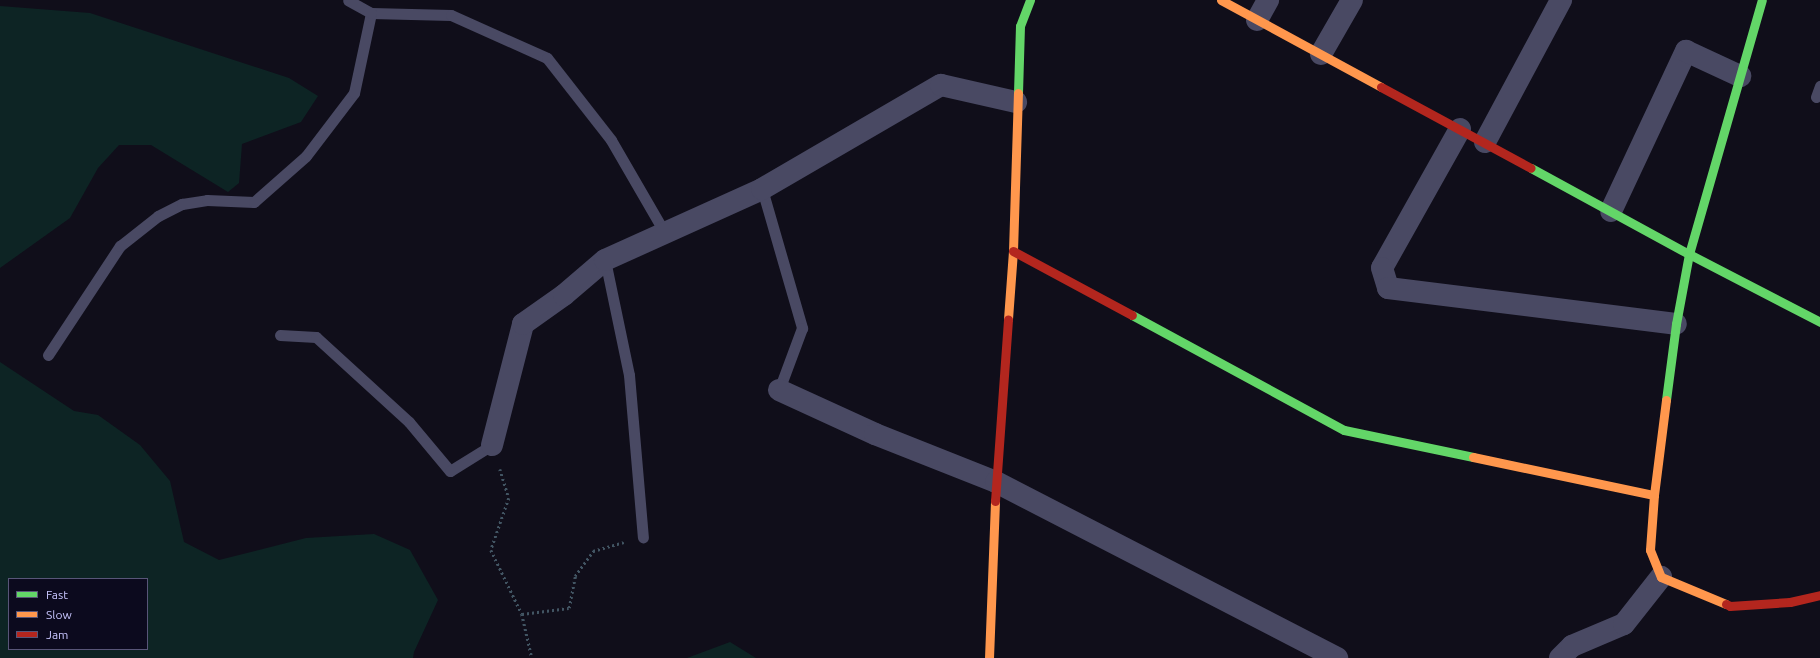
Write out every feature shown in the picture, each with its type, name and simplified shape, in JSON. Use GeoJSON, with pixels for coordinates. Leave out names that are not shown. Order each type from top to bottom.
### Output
{"type":"FeatureCollection","features":[{"type":"Feature","properties":{"kind":"street"},"geometry":{"type":"LineString","coordinates":[[989,658],[996,482],[1013,251],[1016,102],[1020,26],[1030,0]]}},
{"type":"Feature","properties":{"kind":"street"},"geometry":{"type":"LineString","coordinates":[[1221,0],[1689,254],[1820,322]]}},
{"type":"Feature","properties":{"kind":"street"},"geometry":{"type":"LineString","coordinates":[[1257,20],[1268,0]]}},
{"type":"Feature","properties":{"kind":"street"},"geometry":{"type":"LineString","coordinates":[[1321,54],[1352,0]]}},
{"type":"Feature","properties":{"kind":"street"},"geometry":{"type":"LineString","coordinates":[[1484,142],[1562,0]]}},
{"type":"Feature","properties":{"kind":"street"},"geometry":{"type":"LineString","coordinates":[[1762,0],[1689,254],[1676,324],[1654,495],[1650,550],[1661,577],[1730,606],[1790,602],[1820,595]]}},
{"type":"Feature","properties":{"kind":"street"},"geometry":{"type":"LineString","coordinates":[[1611,211],[1686,51],[1740,76]]}},
{"type":"Feature","properties":{"kind":"street"},"geometry":{"type":"LineString","coordinates":[[492,445],[523,324],[564,295],[605,260],[762,189],[942,84],[1016,102]]}},
{"type":"Feature","properties":{"kind":"street"},"geometry":{"type":"LineString","coordinates":[[1460,129],[1382,268],[1388,288],[1676,324]]}},
{"type":"Feature","properties":{"kind":"street"},"geometry":{"type":"LineString","coordinates":[[1013,251],[1344,430],[1654,495]]}},
{"type":"Feature","properties":{"kind":"street"},"geometry":{"type":"LineString","coordinates":[[779,390],[875,434],[996,482],[1337,658]]}},
{"type":"Feature","properties":{"kind":"street"},"geometry":{"type":"LineString","coordinates":[[1560,658],[1572,646],[1624,624],[1661,577]]}},
{"type":"Feature","properties":{"kind":"lane"},"geometry":{"type":"LineString","coordinates":[[348,0],[371,13],[451,15],[547,58],[612,140],[665,232]]}},
{"type":"Feature","properties":{"kind":"lane"},"geometry":{"type":"LineString","coordinates":[[48,355],[120,246],[158,216],[182,204],[207,200],[254,202],[306,156],[354,93],[371,13]]}},
{"type":"Feature","properties":{"kind":"lane"},"geometry":{"type":"LineString","coordinates":[[1816,97],[1820,86]]}},
{"type":"Feature","properties":{"kind":"lane"},"geometry":{"type":"LineString","coordinates":[[762,189],[802,328],[779,390]]}},
{"type":"Feature","properties":{"kind":"lane"},"geometry":{"type":"LineString","coordinates":[[605,260],[629,376],[643,537]]}},
{"type":"Feature","properties":{"kind":"lane"},"geometry":{"type":"LineString","coordinates":[[280,335],[316,337],[409,422],[450,471],[492,445]]}},
{"type":"Feature","properties":{"kind":"path"},"geometry":{"type":"LineString","coordinates":[[492,445],[509,498],[491,550],[522,614],[532,658]]}},
{"type":"Feature","properties":{"kind":"path"},"geometry":{"type":"LineString","coordinates":[[522,614],[569,608],[575,576],[593,551],[643,537]]}},
{"type":"Feature","properties":{"kind":"green space"},"geometry":{"type":"Polygon","coordinates":[[[0,6],[90,13],[289,78],[318,96],[301,122],[242,144],[239,183],[228,192],[151,145],[119,145],[98,168],[70,218],[0,268],[0,6]]]}},
{"type":"Feature","properties":{"kind":"green space"},"geometry":{"type":"Polygon","coordinates":[[[0,362],[74,411],[98,415],[140,445],[170,481],[184,542],[219,560],[306,538],[374,534],[410,550],[438,600],[414,652],[413,658],[0,658],[0,362]]]}},
{"type":"Feature","properties":{"kind":"green space"},"geometry":{"type":"Polygon","coordinates":[[[730,642],[756,658],[687,658],[730,642]]]}},
{"type":"Feature","properties":{"kind":"traffic: fast"},"geometry":{"type":"LineString","coordinates":[[1018,93],[1020,26],[1030,0]]}},
{"type":"Feature","properties":{"kind":"traffic: fast"},"geometry":{"type":"LineString","coordinates":[[1666,400],[1676,324],[1689,254],[1762,0]]}},
{"type":"Feature","properties":{"kind":"traffic: fast"},"geometry":{"type":"LineString","coordinates":[[1531,168],[1689,254],[1820,322]]}},
{"type":"Feature","properties":{"kind":"traffic: fast"},"geometry":{"type":"LineString","coordinates":[[1132,315],[1344,430],[1473,457]]}},
{"type":"Feature","properties":{"kind":"traffic: slow"},"geometry":{"type":"LineString","coordinates":[[1221,0],[1381,87]]}},
{"type":"Feature","properties":{"kind":"traffic: slow"},"geometry":{"type":"LineString","coordinates":[[1008,319],[1013,251],[1018,93]]}},
{"type":"Feature","properties":{"kind":"traffic: slow"},"geometry":{"type":"LineString","coordinates":[[1666,400],[1654,495],[1650,550],[1661,577],[1726,604]]}},
{"type":"Feature","properties":{"kind":"traffic: slow"},"geometry":{"type":"LineString","coordinates":[[1473,457],[1654,495]]}},
{"type":"Feature","properties":{"kind":"traffic: slow"},"geometry":{"type":"LineString","coordinates":[[989,658],[995,501]]}},
{"type":"Feature","properties":{"kind":"traffic: jam"},"geometry":{"type":"LineString","coordinates":[[1381,87],[1531,168]]}},
{"type":"Feature","properties":{"kind":"traffic: jam"},"geometry":{"type":"LineString","coordinates":[[1013,251],[1132,315]]}},
{"type":"Feature","properties":{"kind":"traffic: jam"},"geometry":{"type":"LineString","coordinates":[[995,501],[1008,319]]}},
{"type":"Feature","properties":{"kind":"traffic: jam"},"geometry":{"type":"LineString","coordinates":[[1726,604],[1730,606],[1790,602],[1820,595]]}}]}
